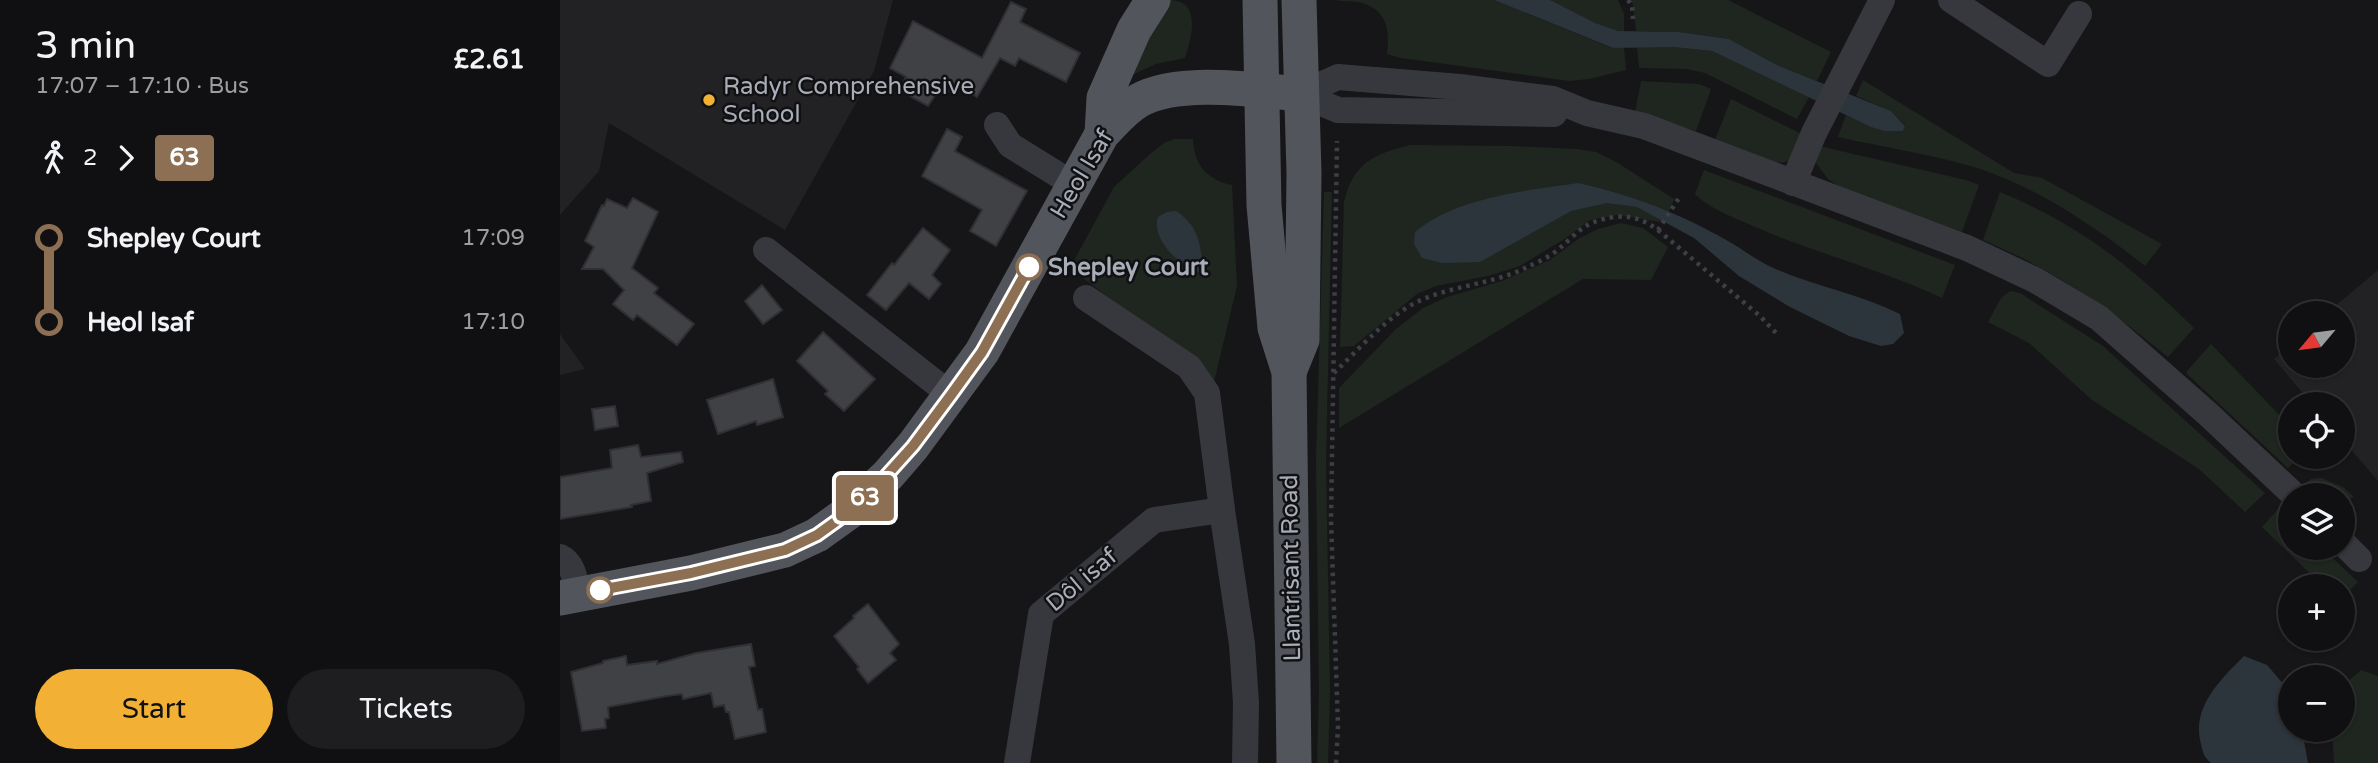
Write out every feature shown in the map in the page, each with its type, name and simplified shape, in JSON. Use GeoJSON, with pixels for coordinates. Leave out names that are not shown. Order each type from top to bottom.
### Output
{"type":"FeatureCollection","features":[{"type":"Feature","properties":{"kind":"main road"},"geometry":{"type":"LineString","coordinates":[[1102,134],[1104,98],[1134,30],[1153,0]]}},
{"type":"Feature","properties":{"kind":"main road","name":"Llantrisant Road"},"geometry":{"type":"LineString","coordinates":[[1260,0],[1264,205],[1275,328],[1289,372],[1294,763]]}},
{"type":"Feature","properties":{"kind":"main road","name":"Llantrisant Road"},"geometry":{"type":"LineString","coordinates":[[1289,372],[1302,340],[1304,173],[1299,0]]}},
{"type":"Feature","properties":{"kind":"main road","name":"Heol Isaf"},"geometry":{"type":"LineString","coordinates":[[569,596],[741,562],[785,550],[835,523],[865,498],[913,446],[982,352],[1102,134],[1139,100],[1160,92],[1197,87],[1300,94]]}},
{"type":"Feature","properties":{"kind":"street"},"geometry":{"type":"LineString","coordinates":[[1793,183],[1814,133],[1882,0]]}},
{"type":"Feature","properties":{"kind":"street"},"geometry":{"type":"LineString","coordinates":[[1951,0],[2048,64],[2079,14]]}},
{"type":"Feature","properties":{"kind":"street"},"geometry":{"type":"LineString","coordinates":[[1300,94],[1338,110],[1587,113],[1644,126],[1970,249],[2035,279],[2099,318],[2281,483]]}},
{"type":"Feature","properties":{"kind":"street"},"geometry":{"type":"LineString","coordinates":[[997,125],[1010,145],[1073,184]]}},
{"type":"Feature","properties":{"kind":"street"},"geometry":{"type":"LineString","coordinates":[[766,250],[951,395]]}},
{"type":"Feature","properties":{"kind":"street"},"geometry":{"type":"LineString","coordinates":[[1086,298],[1189,367],[1207,393],[1242,644],[1246,703],[1245,763]]}},
{"type":"Feature","properties":{"kind":"street","name":"Dôl isaf"},"geometry":{"type":"LineString","coordinates":[[1017,763],[1041,614],[1154,520],[1222,510]]}},
{"type":"Feature","properties":{"kind":"street","name":"Heol Isaf"},"geometry":{"type":"LineString","coordinates":[[560,557],[565,559],[572,569],[569,596]]}},
{"type":"Feature","properties":{"kind":"path"},"geometry":{"type":"LineString","coordinates":[[1628,0],[1632,6],[1633,19]]}},
{"type":"Feature","properties":{"kind":"path"},"geometry":{"type":"LineString","coordinates":[[1336,763],[1338,727],[1331,520],[1337,141]]}},
{"type":"Feature","properties":{"kind":"path"},"geometry":{"type":"LineString","coordinates":[[1660,228],[1679,198]]}},
{"type":"Feature","properties":{"kind":"path"},"geometry":{"type":"LineString","coordinates":[[1333,373],[1398,313],[1416,302],[1524,269],[1554,253],[1578,229],[1592,222],[1614,217],[1632,217],[1660,228],[1777,334]]}},
{"type":"Feature","properties":{"kind":"shaded area","name":"Radyr Comprehensive School"},"geometry":{"type":"Polygon","coordinates":[[[560,0],[893,0],[874,71],[785,230],[609,123],[599,171],[560,215],[560,0]]]}},
{"type":"Feature","properties":{"kind":"shaded area"},"geometry":{"type":"Polygon","coordinates":[[[1169,0],[1186,6],[1190,13],[1192,31],[1185,58],[1156,64],[1134,74],[1125,64],[1169,0]]]}},
{"type":"Feature","properties":{"kind":"shaded area"},"geometry":{"type":"Polygon","coordinates":[[[1336,0],[1494,0],[1612,48],[1624,47],[1626,70],[1569,81],[1401,58],[1387,54],[1387,29],[1375,9],[1358,2],[1336,0]]]}},
{"type":"Feature","properties":{"kind":"shaded area"},"geometry":{"type":"Polygon","coordinates":[[[1494,0],[1550,0],[1595,23],[1618,31],[1679,32],[1729,39],[1777,65],[1891,111],[1905,126],[1903,131],[1885,131],[1871,127],[1712,51],[1673,47],[1613,48],[1494,0]]]}},
{"type":"Feature","properties":{"kind":"shaded area"},"geometry":{"type":"Polygon","coordinates":[[[1550,0],[1618,0],[1624,14],[1624,31],[1595,24],[1550,0]]]}},
{"type":"Feature","properties":{"kind":"shaded area"},"geometry":{"type":"Polygon","coordinates":[[[1630,0],[1728,0],[1831,52],[1817,81],[1777,65],[1729,39],[1679,32],[1636,31],[1630,0]]]}},
{"type":"Feature","properties":{"kind":"shaded area"},"geometry":{"type":"Polygon","coordinates":[[[1637,47],[1712,51],[1809,97],[1797,119],[1705,73],[1686,69],[1639,68],[1637,47]]]}},
{"type":"Feature","properties":{"kind":"shaded area"},"geometry":{"type":"Polygon","coordinates":[[[1863,80],[2014,173],[2042,178],[2162,244],[2145,266],[2064,209],[1997,175],[1940,158],[1838,137],[1846,115],[1881,128],[1903,131],[1905,125],[1891,111],[1856,96],[1863,80]]]}},
{"type":"Feature","properties":{"kind":"shaded area"},"geometry":{"type":"Polygon","coordinates":[[[1641,81],[1699,84],[1711,89],[1696,131],[1635,113],[1641,81]]]}},
{"type":"Feature","properties":{"kind":"shaded area"},"geometry":{"type":"Polygon","coordinates":[[[1731,99],[1806,136],[1790,160],[1764,160],[1715,140],[1731,99]]]}},
{"type":"Feature","properties":{"kind":"shaded area"},"geometry":{"type":"Polygon","coordinates":[[[1174,139],[1193,139],[1196,156],[1204,170],[1223,183],[1232,185],[1237,286],[1214,382],[1202,369],[1070,268],[1114,187],[1150,154],[1174,139]]]}},
{"type":"Feature","properties":{"kind":"shaded area"},"geometry":{"type":"Polygon","coordinates":[[[1410,145],[1512,146],[1596,152],[1674,199],[1661,222],[1617,215],[1590,220],[1520,266],[1488,276],[1436,286],[1417,294],[1354,346],[1340,347],[1344,202],[1348,189],[1359,169],[1367,162],[1386,152],[1410,145]]]}},
{"type":"Feature","properties":{"kind":"shaded area"},"geometry":{"type":"Polygon","coordinates":[[[1819,146],[1979,185],[1962,232],[1848,192],[1828,179],[1816,163],[1819,146]]]}},
{"type":"Feature","properties":{"kind":"shaded area"},"geometry":{"type":"Polygon","coordinates":[[[1704,170],[1955,265],[1942,298],[1795,243],[1719,211],[1695,194],[1704,170]]]}},
{"type":"Feature","properties":{"kind":"shaded area"},"geometry":{"type":"Polygon","coordinates":[[[1578,183],[1655,206],[1710,231],[1769,266],[1868,300],[1900,314],[1904,333],[1893,344],[1881,346],[1849,336],[1790,307],[1739,276],[1694,238],[1637,207],[1607,203],[1571,211],[1480,262],[1442,263],[1422,258],[1414,244],[1415,232],[1432,220],[1471,203],[1578,183]]]}},
{"type":"Feature","properties":{"kind":"shaded area"},"geometry":{"type":"Polygon","coordinates":[[[1324,192],[1332,192],[1326,462],[1330,692],[1328,763],[1317,763],[1319,692],[1316,461],[1324,192]]]}},
{"type":"Feature","properties":{"kind":"shaded area"},"geometry":{"type":"Polygon","coordinates":[[[2000,192],[2056,219],[2104,250],[2149,286],[2194,328],[2168,357],[2124,322],[2058,277],[1983,240],[2000,192]]]}},
{"type":"Feature","properties":{"kind":"shaded area"},"geometry":{"type":"Polygon","coordinates":[[[1176,211],[1195,231],[1200,246],[1203,273],[1178,260],[1163,244],[1159,235],[1158,217],[1176,211]]]}},
{"type":"Feature","properties":{"kind":"shaded area"},"geometry":{"type":"Polygon","coordinates":[[[1621,223],[1643,228],[1668,247],[1651,280],[1583,279],[1339,428],[1339,388],[1396,329],[1423,308],[1447,297],[1502,281],[1550,260],[1578,239],[1598,229],[1621,223]]]}},
{"type":"Feature","properties":{"kind":"shaded area"},"geometry":{"type":"Polygon","coordinates":[[[2378,270],[2378,481],[2355,454],[2355,392],[2302,392],[2290,378],[2356,378],[2356,301],[2341,301],[2378,270]]]}},
{"type":"Feature","properties":{"kind":"shaded area"},"geometry":{"type":"Polygon","coordinates":[[[2010,291],[2020,293],[2103,346],[2265,493],[2245,512],[2199,469],[2092,400],[2029,343],[1988,322],[2001,298],[2010,291]]]}},
{"type":"Feature","properties":{"kind":"shaded area"},"geometry":{"type":"Polygon","coordinates":[[[560,334],[585,369],[560,375],[560,334]]]}},
{"type":"Feature","properties":{"kind":"shaded area"},"geometry":{"type":"Polygon","coordinates":[[[2211,344],[2278,414],[2278,459],[2187,374],[2211,344]]]}},
{"type":"Feature","properties":{"kind":"shaded area"},"geometry":{"type":"Polygon","coordinates":[[[2321,478],[2333,483],[2306,483],[2311,479],[2321,478]]]}},
{"type":"Feature","properties":{"kind":"shaded area"},"geometry":{"type":"Polygon","coordinates":[[[2278,509],[2278,542],[2262,527],[2278,509]]]}},
{"type":"Feature","properties":{"kind":"shaded area"},"geometry":{"type":"Polygon","coordinates":[[[2296,560],[2335,560],[2350,574],[2311,574],[2296,560]]]}},
{"type":"Feature","properties":{"kind":"shaded area"},"geometry":{"type":"Polygon","coordinates":[[[2244,656],[2267,665],[2278,678],[2278,742],[2304,742],[2308,763],[2211,763],[2205,757],[2199,731],[2200,718],[2210,695],[2244,656]]]}},
{"type":"Feature","properties":{"kind":"shaded area"},"geometry":{"type":"Polygon","coordinates":[[[2361,670],[2378,676],[2378,763],[2334,763],[2333,742],[2355,742],[2355,675],[2361,670]]]}},
{"type":"Feature","properties":{"kind":"building"},"geometry":{"type":"Polygon","coordinates":[[[1011,2],[1026,9],[1020,22],[1080,53],[1066,82],[1019,58],[1015,66],[1000,58],[977,97],[955,84],[951,92],[941,86],[928,106],[899,90],[906,77],[890,68],[913,21],[982,58],[1011,2]]]}},
{"type":"Feature","properties":{"kind":"building"},"geometry":{"type":"Polygon","coordinates":[[[947,129],[962,137],[955,151],[1027,191],[996,246],[970,231],[982,210],[922,176],[947,129]]]}},
{"type":"Feature","properties":{"kind":"building"},"geometry":{"type":"Polygon","coordinates":[[[633,198],[658,212],[632,268],[658,288],[654,293],[694,324],[677,345],[637,315],[633,320],[613,304],[624,290],[603,269],[582,269],[594,247],[585,241],[602,205],[604,206],[607,199],[627,208],[633,198]]]}},
{"type":"Feature","properties":{"kind":"building"},"geometry":{"type":"Polygon","coordinates":[[[923,228],[950,250],[932,275],[941,284],[929,299],[909,283],[886,310],[867,295],[923,228]]]}},
{"type":"Feature","properties":{"kind":"building"},"geometry":{"type":"Polygon","coordinates":[[[762,285],[782,310],[763,324],[745,301],[762,285]]]}},
{"type":"Feature","properties":{"kind":"building"},"geometry":{"type":"Polygon","coordinates":[[[823,332],[875,379],[844,411],[825,394],[828,391],[797,361],[823,332]]]}},
{"type":"Feature","properties":{"kind":"building"},"geometry":{"type":"Polygon","coordinates":[[[773,379],[783,417],[757,425],[756,421],[718,434],[707,400],[773,379]]]}},
{"type":"Feature","properties":{"kind":"building"},"geometry":{"type":"Polygon","coordinates":[[[615,406],[618,426],[595,430],[592,409],[615,406]]]}},
{"type":"Feature","properties":{"kind":"building"},"geometry":{"type":"Polygon","coordinates":[[[638,445],[641,457],[681,452],[683,462],[647,473],[651,501],[631,505],[632,507],[560,519],[560,477],[612,468],[610,450],[638,445]]]}},
{"type":"Feature","properties":{"kind":"building"},"geometry":{"type":"Polygon","coordinates":[[[868,604],[899,644],[890,653],[896,660],[868,683],[834,636],[868,604]]]}},
{"type":"Feature","properties":{"kind":"building"},"geometry":{"type":"Polygon","coordinates":[[[751,644],[755,666],[749,667],[758,710],[762,709],[766,732],[735,739],[729,712],[726,712],[724,705],[714,707],[711,693],[683,699],[682,694],[667,696],[608,707],[606,728],[582,731],[571,672],[626,656],[627,665],[657,661],[657,664],[696,653],[751,644]]]}},
{"type":"Feature","properties":{"kind":"bus line","name":"63"},"geometry":{"type":"LineString","coordinates":[[600,590],[691,573],[785,550],[835,523],[865,498],[913,446],[982,352],[1029,267]]}},
{"type":"Feature","properties":{"kind":"place","name":"Radyr Comprehensive School"},"geometry":{"type":"Point","coordinates":[709,100]}},
{"type":"Feature","properties":{"kind":"place","name":"Shepley Court"},"geometry":{"type":"Point","coordinates":[1029,267]}}]}
